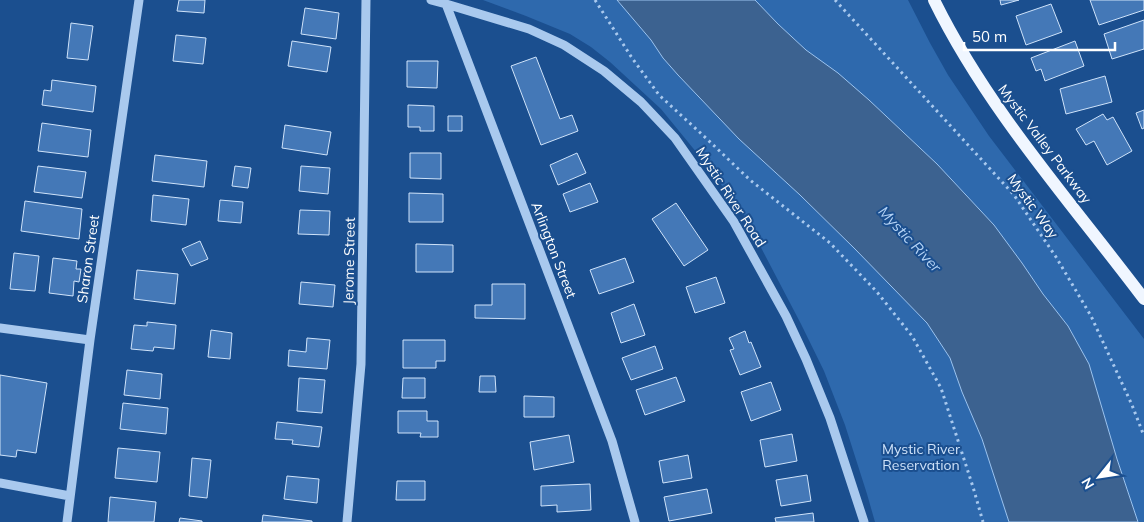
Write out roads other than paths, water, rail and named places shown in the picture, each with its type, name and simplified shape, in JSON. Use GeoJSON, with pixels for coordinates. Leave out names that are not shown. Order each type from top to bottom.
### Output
{"type":"FeatureCollection","features":[{"type":"Feature","properties":{"kind":"main road","name":"Mystic Valley Parkway"},"geometry":{"type":"LineString","coordinates":[[934,0],[957,44],[999,110],[1144,299]]}},
{"type":"Feature","properties":{"kind":"street","name":"Sharon Street"},"geometry":{"type":"LineString","coordinates":[[67,522],[90,340],[139,0]]}},
{"type":"Feature","properties":{"kind":"street","name":"Jerome Street"},"geometry":{"type":"LineString","coordinates":[[346,522],[361,364],[366,0]]}},
{"type":"Feature","properties":{"kind":"street"},"geometry":{"type":"LineString","coordinates":[[431,0],[446,4]]}},
{"type":"Feature","properties":{"kind":"street","name":"Arlington Street"},"geometry":{"type":"LineString","coordinates":[[446,4],[612,441],[636,522]]}},
{"type":"Feature","properties":{"kind":"street","name":"Mystic River Road"},"geometry":{"type":"LineString","coordinates":[[446,4],[529,29],[564,45],[604,71],[640,102],[675,138],[734,222],[786,316],[830,418],[864,522]]}},
{"type":"Feature","properties":{"kind":"street"},"geometry":{"type":"LineString","coordinates":[[0,328],[90,340]]}},
{"type":"Feature","properties":{"kind":"street"},"geometry":{"type":"LineString","coordinates":[[0,484],[70,496]]}},
{"type":"Feature","properties":{"kind":"water","name":"Mystic River"},"geometry":{"type":"Polygon","coordinates":[[[617,0],[755,0],[806,50],[838,73],[937,164],[994,225],[1068,326],[1089,364],[1138,522],[1009,522],[982,439],[950,358],[927,323],[800,195],[739,139],[663,58],[651,40],[617,0]]]}},
{"type":"Feature","properties":{"kind":"park label","name":"Mystic River Reservation"},"geometry":{"type":"Point","coordinates":[921,458]}}]}
